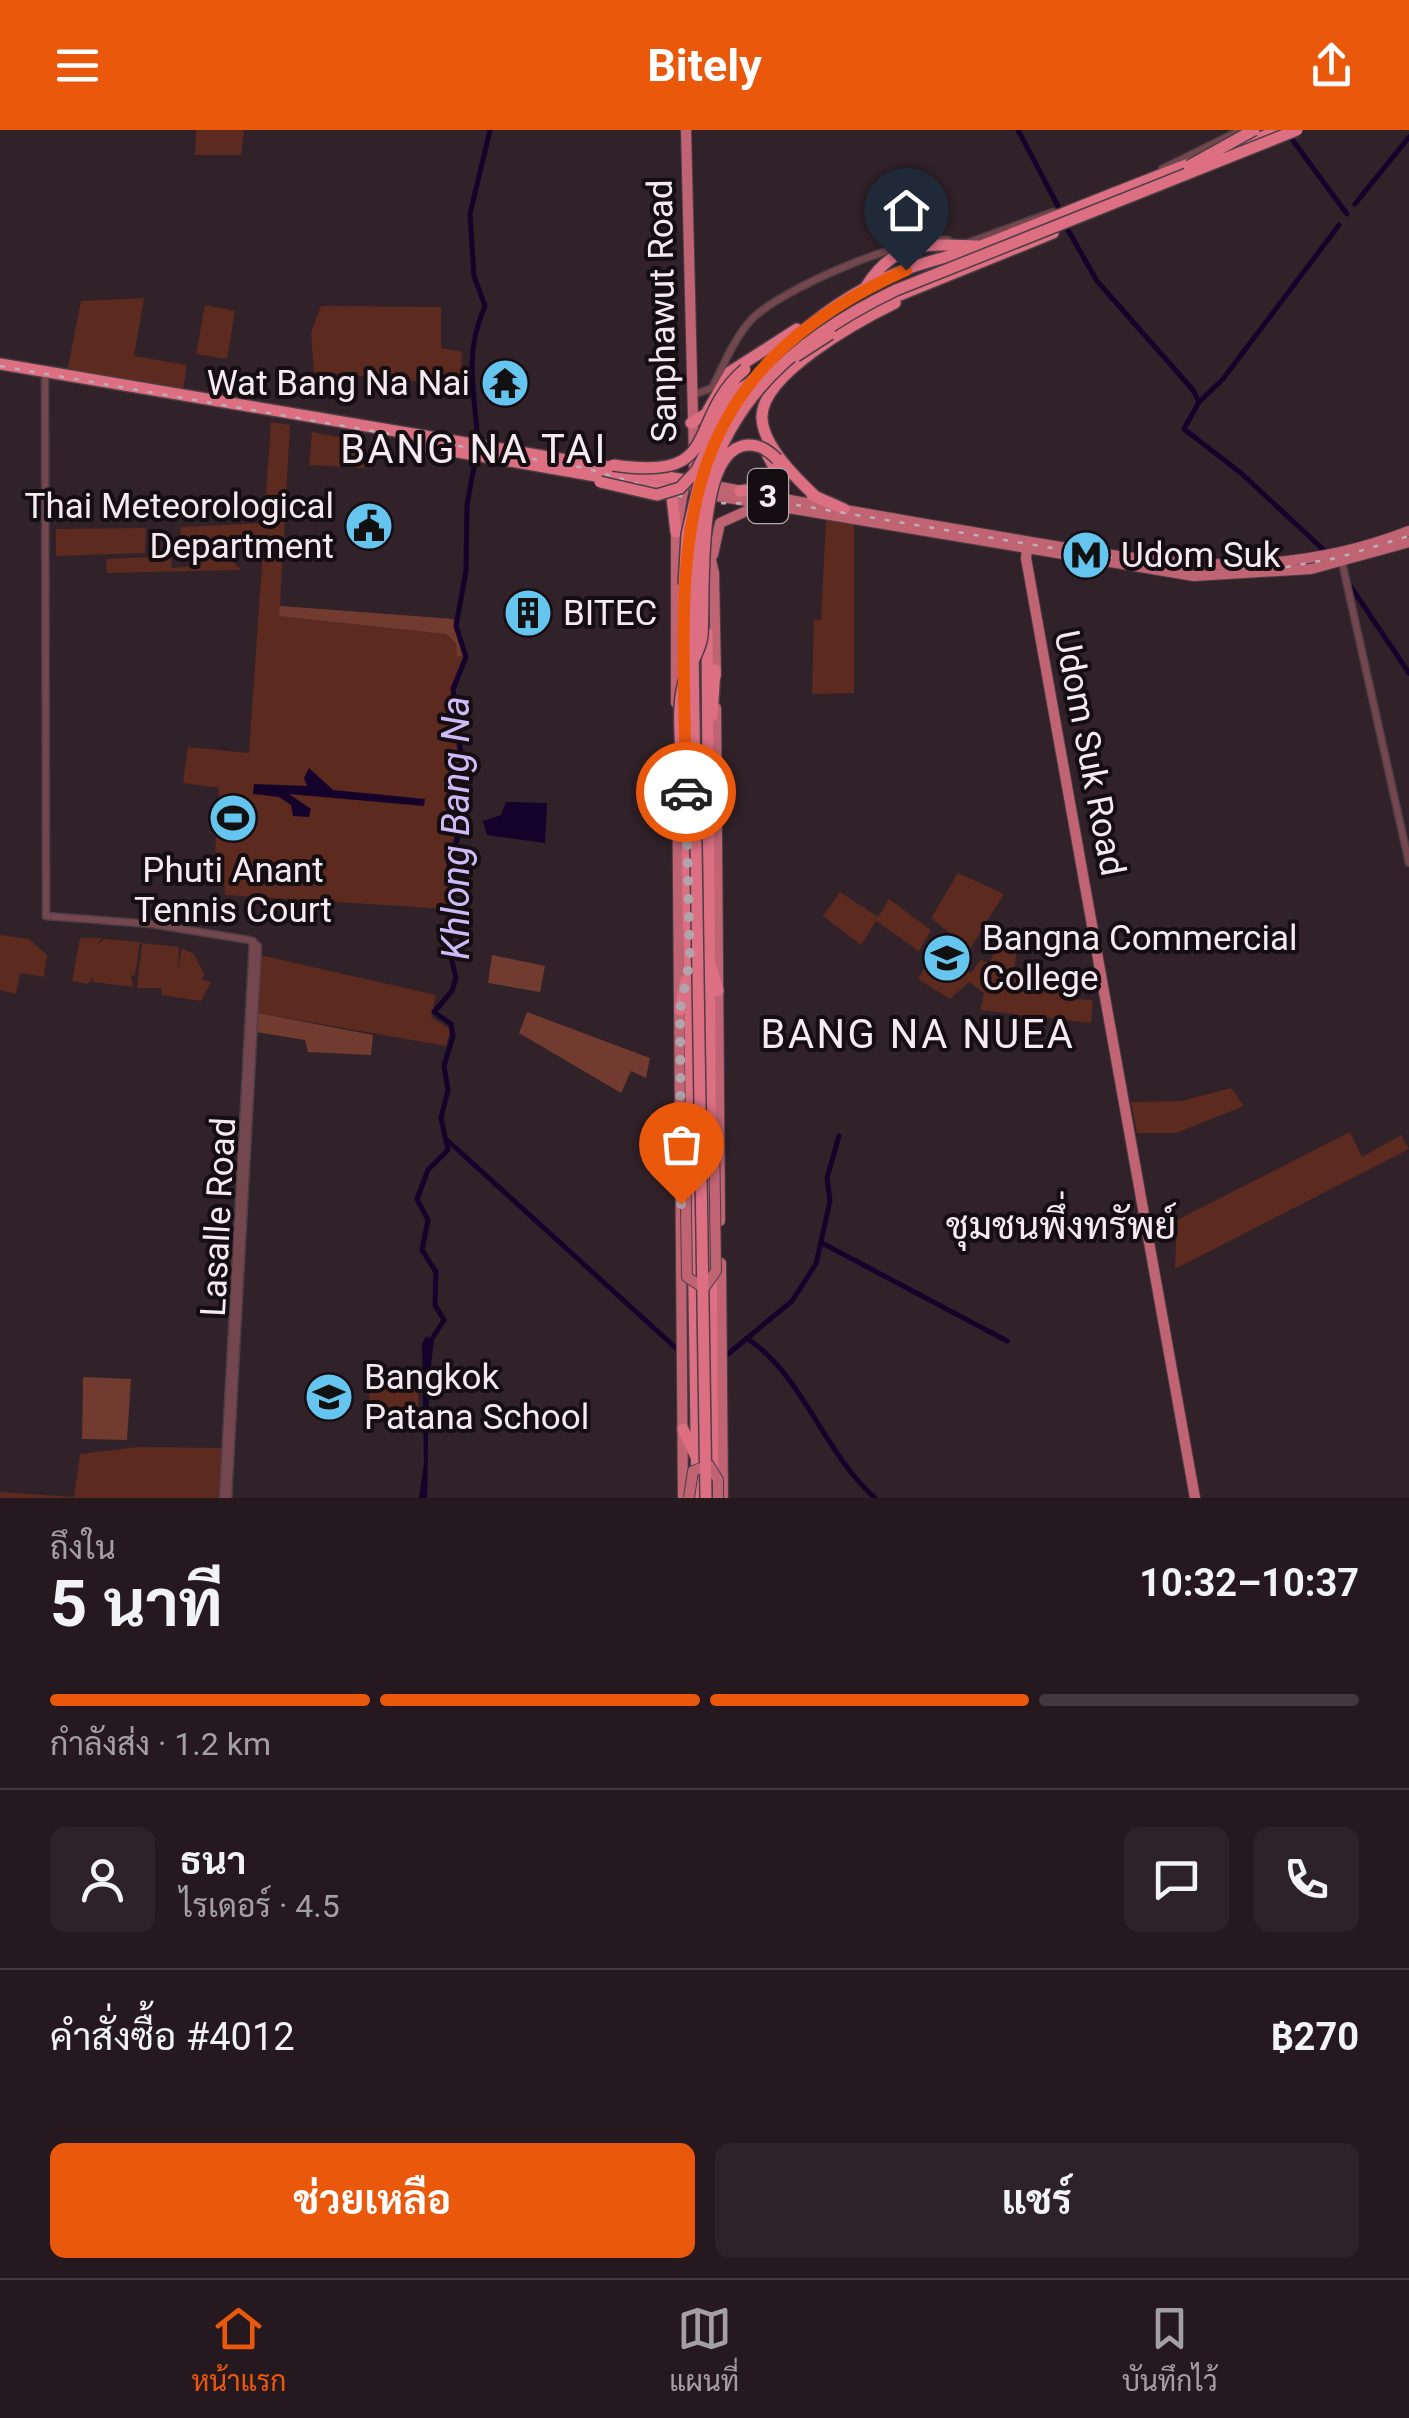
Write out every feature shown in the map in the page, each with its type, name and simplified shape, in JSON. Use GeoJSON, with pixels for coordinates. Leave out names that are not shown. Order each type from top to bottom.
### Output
{"type":"FeatureCollection","features":[{"type":"Feature","properties":{"kind":"highway"},"geometry":{"type":"LineString","coordinates":[[1190,166],[1254,130]]}},
{"type":"Feature","properties":{"kind":"highway"},"geometry":{"type":"LineString","coordinates":[[693,751],[686,585],[692,521],[724,430],[761,376],[797,338],[860,299],[1281,130]]}},
{"type":"Feature","properties":{"kind":"highway"},"geometry":{"type":"LineString","coordinates":[[578,464],[650,469],[682,462],[701,442],[728,387],[746,369],[866,289],[906,270],[982,246],[1281,130]]}},
{"type":"Feature","properties":{"kind":"highway"},"geometry":{"type":"LineString","coordinates":[[704,1498],[692,562],[700,508],[728,432],[784,361],[825,327],[896,290],[1296,130]]}},
{"type":"Feature","properties":{"kind":"highway"},"geometry":{"type":"LineString","coordinates":[[727,429],[805,347],[889,299],[1305,130]]}},
{"type":"Feature","properties":{"kind":"highway"},"geometry":{"type":"LineString","coordinates":[[866,289],[879,260],[929,244],[982,246]]}},
{"type":"Feature","properties":{"kind":"highway"},"geometry":{"type":"LineString","coordinates":[[815,496],[767,436],[762,415],[768,396],[819,348],[850,327],[970,266]]}},
{"type":"Feature","properties":{"kind":"highway"},"geometry":{"type":"LineString","coordinates":[[564,472],[657,495],[680,488],[697,470],[734,393],[889,299]]}},
{"type":"Feature","properties":{"kind":"highway"},"geometry":{"type":"LineString","coordinates":[[687,423],[706,414],[723,382],[744,360],[820,318]]}},
{"type":"Feature","properties":{"kind":"highway"},"geometry":{"type":"LineString","coordinates":[[704,1498],[696,1459],[684,678],[689,585],[704,508],[727,429],[748,388],[800,331]]}},
{"type":"Feature","properties":{"kind":"highway","name":"3"},"geometry":{"type":"LineString","coordinates":[[0,368],[488,453],[686,481]]}},
{"type":"Feature","properties":{"kind":"highway"},"geometry":{"type":"LineString","coordinates":[[682,824],[682,687],[702,636],[703,545],[718,478],[729,453],[738,447],[757,446],[795,482],[848,513]]}},
{"type":"Feature","properties":{"kind":"highway"},"geometry":{"type":"LineString","coordinates":[[704,1498],[712,1402],[706,553],[718,491],[738,454],[754,450],[772,457]]}},
{"type":"Feature","properties":{"kind":"highway","name":"3"},"geometry":{"type":"LineString","coordinates":[[488,453],[564,472],[686,481]]}},
{"type":"Feature","properties":{"kind":"highway"},"geometry":{"type":"LineString","coordinates":[[740,490],[773,486],[776,470],[772,457]]}},
{"type":"Feature","properties":{"kind":"highway"},"geometry":{"type":"LineString","coordinates":[[676,532],[686,481]]}},
{"type":"Feature","properties":{"kind":"highway"},"geometry":{"type":"LineString","coordinates":[[689,585],[706,798]]}},
{"type":"Feature","properties":{"kind":"highway"},"geometry":{"type":"LineString","coordinates":[[707,765],[716,670]]}},
{"type":"Feature","properties":{"kind":"highway"},"geometry":{"type":"LineString","coordinates":[[677,803],[688,851]]}},
{"type":"Feature","properties":{"kind":"highway"},"geometry":{"type":"LineString","coordinates":[[706,948],[718,991]]}},
{"type":"Feature","properties":{"kind":"highway"},"geometry":{"type":"LineString","coordinates":[[680,1010],[690,960]]}},
{"type":"Feature","properties":{"kind":"highway"},"geometry":{"type":"LineString","coordinates":[[712,1402],[720,1373]]}},
{"type":"Feature","properties":{"kind":"highway"},"geometry":{"type":"LineString","coordinates":[[682,1429],[696,1459]]}},
{"type":"Feature","properties":{"kind":"main road","name":"Sanphawut Road"},"geometry":{"type":"LineString","coordinates":[[683,130],[686,481],[714,573]]}},
{"type":"Feature","properties":{"kind":"main road","name":"Sanphawut Road"},"geometry":{"type":"LineString","coordinates":[[685,316],[690,395],[687,423]]}},
{"type":"Feature","properties":{"kind":"main road","name":"3"},"geometry":{"type":"LineString","coordinates":[[686,481],[848,513]]}},
{"type":"Feature","properties":{"kind":"main road","name":"3"},"geometry":{"type":"LineString","coordinates":[[686,481],[766,504],[848,513]]}},
{"type":"Feature","properties":{"kind":"main road"},"geometry":{"type":"LineString","coordinates":[[704,1498],[720,1373],[715,534],[720,523],[744,509],[766,504]]}},
{"type":"Feature","properties":{"kind":"main road"},"geometry":{"type":"LineString","coordinates":[[848,513],[1216,577],[1283,574],[1409,542]]}},
{"type":"Feature","properties":{"kind":"main road"},"geometry":{"type":"LineString","coordinates":[[676,532],[682,1429],[704,1498]]}},
{"type":"Feature","properties":{"kind":"main road"},"geometry":{"type":"LineString","coordinates":[[1341,558],[1409,532]]}},
{"type":"Feature","properties":{"kind":"main road"},"geometry":{"type":"LineString","coordinates":[[675,555],[691,543],[710,552]]}},
{"type":"Feature","properties":{"kind":"main road","name":"Udom Suk Road"},"geometry":{"type":"LineString","coordinates":[[1027,546],[1195,1498]]}},
{"type":"Feature","properties":{"kind":"main road"},"geometry":{"type":"LineString","coordinates":[[676,643],[684,678]]}},
{"type":"Feature","properties":{"kind":"main road"},"geometry":{"type":"LineString","coordinates":[[681,1088],[686,1138],[687,1278],[704,1288],[716,1272],[714,1134],[719,1102]]}},
{"type":"Feature","properties":{"kind":"street"},"geometry":{"type":"LineString","coordinates":[[690,395],[712,388],[737,338],[774,299],[929,237],[968,242],[990,237],[1110,191],[1241,130]]}},
{"type":"Feature","properties":{"kind":"street","name":"Lasalle Road"},"geometry":{"type":"LineString","coordinates":[[45,376],[46,916],[151,924],[255,944],[226,1498]]}},
{"type":"Feature","properties":{"kind":"street"},"geometry":{"type":"LineString","coordinates":[[1341,558],[1409,863]]}},
{"type":"Feature","properties":{"kind":"shaded area"},"geometry":{"type":"Polygon","coordinates":[[[196,130],[244,130],[241,155],[195,155],[196,130]]]}},
{"type":"Feature","properties":{"kind":"shaded area"},"geometry":{"type":"Polygon","coordinates":[[[144,298],[134,356],[187,365],[183,391],[67,372],[81,301],[144,298]]]}},
{"type":"Feature","properties":{"kind":"shaded area"},"geometry":{"type":"Polygon","coordinates":[[[205,305],[235,311],[227,359],[196,354],[205,305]]]}},
{"type":"Feature","properties":{"kind":"shaded area"},"geometry":{"type":"Polygon","coordinates":[[[321,306],[441,307],[441,348],[462,352],[460,385],[314,372],[311,333],[321,306]]]}},
{"type":"Feature","properties":{"kind":"shaded area"},"geometry":{"type":"Polygon","coordinates":[[[271,422],[290,425],[280,606],[453,619],[464,655],[451,687],[451,720],[462,775],[454,804],[455,834],[446,861],[451,891],[446,909],[225,895],[222,853],[215,852],[219,788],[183,783],[188,747],[249,753],[263,550],[255,545],[182,551],[180,527],[264,523],[271,422]]]}},
{"type":"Feature","properties":{"kind":"shaded area"},"geometry":{"type":"Polygon","coordinates":[[[312,432],[365,442],[364,468],[309,465],[312,432]]]}},
{"type":"Feature","properties":{"kind":"shaded area"},"geometry":{"type":"Polygon","coordinates":[[[826,520],[854,524],[854,693],[812,694],[814,619],[821,620],[826,520]]]}},
{"type":"Feature","properties":{"kind":"shaded area"},"geometry":{"type":"Polygon","coordinates":[[[146,528],[145,553],[56,556],[56,529],[146,528]]]}},
{"type":"Feature","properties":{"kind":"shaded area"},"geometry":{"type":"Polygon","coordinates":[[[226,554],[241,570],[107,573],[106,559],[171,556],[172,568],[192,566],[196,555],[226,554]]]}},
{"type":"Feature","properties":{"kind":"shaded area"},"geometry":{"type":"Polygon","coordinates":[[[280,606],[453,619],[462,655],[457,657],[456,643],[446,634],[279,616],[280,606]]]}},
{"type":"Feature","properties":{"kind":"shaded area"},"geometry":{"type":"Polygon","coordinates":[[[309,768],[333,790],[425,799],[424,806],[289,794],[311,809],[309,817],[293,816],[291,805],[279,797],[253,794],[254,784],[307,786],[304,778],[309,768]]]}},
{"type":"Feature","properties":{"kind":"shaded area"},"geometry":{"type":"Polygon","coordinates":[[[506,802],[547,803],[545,843],[487,835],[483,821],[501,815],[506,802]]]}},
{"type":"Feature","properties":{"kind":"shaded area"},"geometry":{"type":"Polygon","coordinates":[[[958,873],[1004,894],[970,949],[931,918],[958,873]]]}},
{"type":"Feature","properties":{"kind":"shaded area"},"geometry":{"type":"Polygon","coordinates":[[[840,892],[878,917],[889,899],[931,930],[919,951],[876,921],[861,945],[823,916],[840,892]]]}},
{"type":"Feature","properties":{"kind":"shaded area"},"geometry":{"type":"Polygon","coordinates":[[[0,935],[29,939],[47,955],[44,977],[20,973],[16,994],[0,990],[0,935]]]}},
{"type":"Feature","properties":{"kind":"shaded area"},"geometry":{"type":"Polygon","coordinates":[[[1003,935],[1014,945],[1014,971],[1069,977],[1071,999],[1093,1000],[1091,1023],[980,1010],[984,993],[969,982],[950,999],[918,979],[934,952],[971,973],[980,960],[989,963],[1003,935]]]}},
{"type":"Feature","properties":{"kind":"shaded area"},"geometry":{"type":"Polygon","coordinates":[[[80,938],[102,938],[97,945],[104,939],[140,942],[135,975],[131,976],[133,987],[93,982],[93,977],[88,984],[72,981],[80,938]]]}},
{"type":"Feature","properties":{"kind":"shaded area"},"geometry":{"type":"Polygon","coordinates":[[[142,943],[179,947],[178,970],[182,948],[194,954],[204,974],[202,980],[211,982],[201,1001],[162,995],[161,988],[137,988],[142,943]]]}},
{"type":"Feature","properties":{"kind":"shaded area"},"geometry":{"type":"Polygon","coordinates":[[[260,955],[436,995],[431,1017],[450,1029],[446,1046],[258,1013],[260,955]]]}},
{"type":"Feature","properties":{"kind":"shaded area"},"geometry":{"type":"Polygon","coordinates":[[[492,955],[545,966],[540,992],[488,983],[492,955]]]}},
{"type":"Feature","properties":{"kind":"shaded area"},"geometry":{"type":"Polygon","coordinates":[[[527,1012],[650,1058],[646,1078],[631,1071],[621,1093],[519,1033],[527,1012]]]}},
{"type":"Feature","properties":{"kind":"shaded area"},"geometry":{"type":"Polygon","coordinates":[[[258,1013],[373,1035],[371,1055],[308,1052],[305,1040],[256,1032],[258,1013]]]}},
{"type":"Feature","properties":{"kind":"shaded area"},"geometry":{"type":"Polygon","coordinates":[[[1231,1088],[1244,1106],[1176,1133],[1137,1133],[1131,1102],[1181,1101],[1231,1088]]]}},
{"type":"Feature","properties":{"kind":"shaded area"},"geometry":{"type":"Polygon","coordinates":[[[1350,1132],[1362,1157],[1401,1135],[1409,1149],[1175,1269],[1177,1220],[1350,1132]]]}},
{"type":"Feature","properties":{"kind":"shaded area"},"geometry":{"type":"Polygon","coordinates":[[[426,1336],[434,1341],[427,1498],[419,1498],[424,1464],[422,1344],[426,1336]]]}},
{"type":"Feature","properties":{"kind":"shaded area"},"geometry":{"type":"Polygon","coordinates":[[[83,1377],[131,1379],[127,1440],[82,1439],[83,1377]]]}},
{"type":"Feature","properties":{"kind":"shaded area"},"geometry":{"type":"Polygon","coordinates":[[[370,1382],[418,1384],[418,1410],[368,1414],[370,1382]]]}},
{"type":"Feature","properties":{"kind":"shaded area"},"geometry":{"type":"Polygon","coordinates":[[[138,1447],[223,1448],[220,1498],[0,1498],[0,1492],[74,1497],[80,1454],[138,1447]]]}},
{"type":"Feature","properties":{"kind":"waterway","name":"Khlong Bang Na"},"geometry":{"type":"LineString","coordinates":[[478,444],[472,358],[485,306],[474,276],[470,214],[490,130]]}},
{"type":"Feature","properties":{"kind":"waterway"},"geometry":{"type":"LineString","coordinates":[[1018,130],[1058,206]]}},
{"type":"Feature","properties":{"kind":"waterway"},"geometry":{"type":"LineString","coordinates":[[1355,204],[1409,137]]}},
{"type":"Feature","properties":{"kind":"waterway"},"geometry":{"type":"LineString","coordinates":[[1291,138],[1347,214]]}},
{"type":"Feature","properties":{"kind":"waterway"},"geometry":{"type":"LineString","coordinates":[[1199,402],[1223,379],[1339,225]]}},
{"type":"Feature","properties":{"kind":"waterway"},"geometry":{"type":"LineString","coordinates":[[1068,230],[1097,281],[1193,390],[1199,402],[1184,429],[1241,473],[1326,552]]}},
{"type":"Feature","properties":{"kind":"waterway","name":"Khlong Bang Na"},"geometry":{"type":"LineString","coordinates":[[428,1345],[444,1320],[435,1305],[436,1272],[422,1250],[428,1220],[417,1199],[428,1170],[448,1150],[441,1118],[448,1090],[444,1066],[453,1036],[451,1024],[434,1012],[452,991],[456,978],[450,953],[453,889],[449,862],[459,834],[456,808],[464,779],[453,689],[466,657],[456,626],[466,571],[467,505],[476,455]]}},
{"type":"Feature","properties":{"kind":"waterway"},"geometry":{"type":"LineString","coordinates":[[1351,587],[1409,673]]}},
{"type":"Feature","properties":{"kind":"waterway"},"geometry":{"type":"LineString","coordinates":[[728,1354],[792,1301],[816,1264],[830,1201],[827,1178],[839,1136]]}},
{"type":"Feature","properties":{"kind":"waterway"},"geometry":{"type":"LineString","coordinates":[[447,1140],[677,1349]]}},
{"type":"Feature","properties":{"kind":"waterway"},"geometry":{"type":"LineString","coordinates":[[822,1243],[1007,1341]]}},
{"type":"Feature","properties":{"kind":"waterway"},"geometry":{"type":"LineString","coordinates":[[748,1339],[784,1373],[841,1459],[875,1498]]}},
{"type":"Feature","properties":{"kind":"railway"},"geometry":{"type":"LineString","coordinates":[[0,366],[585,468],[704,503],[791,504],[1171,568],[1286,567],[1337,558],[1409,536]]}},
{"type":"Feature","properties":{"kind":"way so far"},"geometry":{"type":"LineString","coordinates":[[681,1204],[680,1010],[690,960],[686,792]]}},
{"type":"Feature","properties":{"kind":"place","name":"Wat Bang Na Nai"},"geometry":{"type":"Point","coordinates":[505,383]}},
{"type":"Feature","properties":{"kind":"place","name":"Thai Meteorological Department"},"geometry":{"type":"Point","coordinates":[369,526]}},
{"type":"Feature","properties":{"kind":"place","name":"Udom Suk"},"geometry":{"type":"Point","coordinates":[1086,555]}},
{"type":"Feature","properties":{"kind":"place","name":"BITEC"},"geometry":{"type":"Point","coordinates":[528,613]}},
{"type":"Feature","properties":{"kind":"place","name":"Phuti Anant Tennis Court"},"geometry":{"type":"Point","coordinates":[233,818]}},
{"type":"Feature","properties":{"kind":"place","name":"Bangna Commercial College"},"geometry":{"type":"Point","coordinates":[947,958]}},
{"type":"Feature","properties":{"kind":"place","name":"Bangkok Patana School"},"geometry":{"type":"Point","coordinates":[329,1397]}},
{"type":"Feature","properties":{"kind":"district","name":"BANG NA TAI"},"geometry":{"type":"Point","coordinates":[474,449]}},
{"type":"Feature","properties":{"kind":"district","name":"BANG NA NUEA"},"geometry":{"type":"Point","coordinates":[918,1034]}},
{"type":"Feature","properties":{"kind":"district","name":"ชุมชนพึ่งทรัพย์"},"geometry":{"type":"Point","coordinates":[1061,1226]}},
{"type":"Feature","properties":{"kind":"route"},"geometry":{"type":"LineString","coordinates":[[686,792],[684,560],[701,473],[735,406],[800,331],[841,302],[906,270]]}}]}
